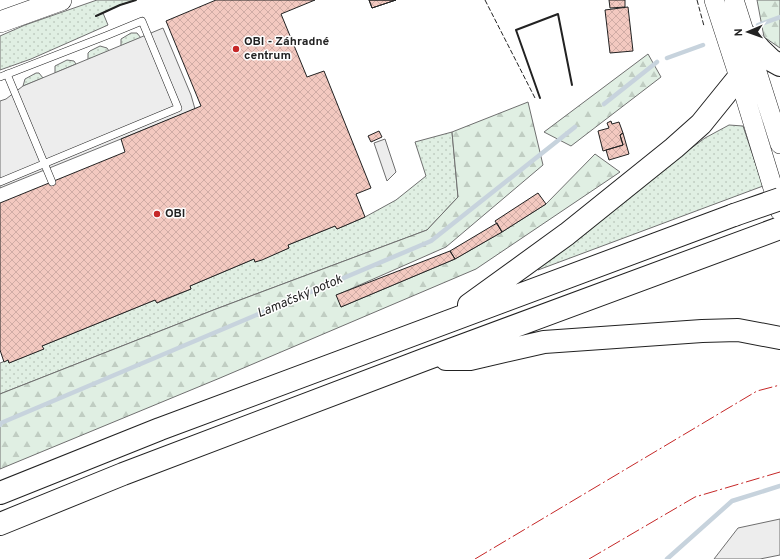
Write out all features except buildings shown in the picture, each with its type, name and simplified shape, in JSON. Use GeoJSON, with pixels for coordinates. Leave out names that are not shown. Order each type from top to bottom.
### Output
{"type":"FeatureCollection","features":[{"type":"Feature","properties":{"kind":"highway"},"geometry":{"type":"LineString","coordinates":[[733,24],[771,60],[780,65]]}},
{"type":"Feature","properties":{"kind":"highway"},"geometry":{"type":"LineString","coordinates":[[447,321],[567,234],[674,148],[701,124],[739,77]]}},
{"type":"Feature","properties":{"kind":"highway"},"geometry":{"type":"LineString","coordinates":[[0,493],[160,429],[447,321],[780,199]]}},
{"type":"Feature","properties":{"kind":"highway"},"geometry":{"type":"LineString","coordinates":[[0,524],[123,474],[426,359],[780,228]]}},
{"type":"Feature","properties":{"kind":"highway"},"geometry":{"type":"LineString","coordinates":[[426,359],[470,358],[544,342],[702,331],[738,330],[780,338]]}},
{"type":"Feature","properties":{"kind":"main road"},"geometry":{"type":"LineString","coordinates":[[0,22],[61,0]]}},
{"type":"Feature","properties":{"kind":"main road"},"geometry":{"type":"LineString","coordinates":[[714,0],[733,24],[780,144]]}},
{"type":"Feature","properties":{"kind":"main road"},"geometry":{"type":"LineString","coordinates":[[733,24],[739,77],[780,211]]}},
{"type":"Feature","properties":{"kind":"lane"},"geometry":{"type":"LineString","coordinates":[[0,182],[44,164],[178,108],[142,21],[3,76],[44,164],[52,182]]}},
{"type":"Feature","properties":{"kind":"green space"},"geometry":{"type":"Polygon","coordinates":[[[97,0],[136,0],[120,5],[103,13],[108,25],[31,59],[0,70],[0,36],[25,25],[97,0]]]}},
{"type":"Feature","properties":{"kind":"green space"},"geometry":{"type":"Polygon","coordinates":[[[757,0],[780,0],[780,48],[764,37],[757,0]]]}},
{"type":"Feature","properties":{"kind":"green space"},"geometry":{"type":"Polygon","coordinates":[[[131,33],[137,33],[141,38],[121,46],[121,39],[131,33]]]}},
{"type":"Feature","properties":{"kind":"green space"},"geometry":{"type":"Polygon","coordinates":[[[100,46],[107,48],[109,51],[88,60],[88,53],[100,46]]]}},
{"type":"Feature","properties":{"kind":"green space"},"geometry":{"type":"Polygon","coordinates":[[[648,54],[661,77],[571,146],[544,132],[648,54]]]}},
{"type":"Feature","properties":{"kind":"green space"},"geometry":{"type":"Polygon","coordinates":[[[67,60],[74,61],[76,64],[55,73],[55,66],[67,60]]]}},
{"type":"Feature","properties":{"kind":"green space"},"geometry":{"type":"Polygon","coordinates":[[[39,73],[43,78],[23,86],[25,79],[39,73]]]}},
{"type":"Feature","properties":{"kind":"green space"},"geometry":{"type":"Polygon","coordinates":[[[528,102],[543,165],[446,247],[337,295],[341,307],[455,259],[502,232],[546,204],[595,154],[620,172],[476,269],[220,378],[0,469],[0,394],[216,309],[427,230],[458,197],[452,132],[528,102]]]}},
{"type":"Feature","properties":{"kind":"green space"},"geometry":{"type":"Polygon","coordinates":[[[729,125],[743,126],[763,186],[538,270],[535,263],[705,138],[729,125]]]}},
{"type":"Feature","properties":{"kind":"green space"},"geometry":{"type":"Polygon","coordinates":[[[452,132],[458,197],[427,230],[216,309],[0,394],[0,363],[8,360],[9,363],[43,349],[42,346],[155,300],[157,303],[191,289],[190,286],[254,259],[255,262],[289,248],[288,245],[335,226],[337,229],[365,217],[396,200],[426,176],[415,142],[452,132]]]}},
{"type":"Feature","properties":{"kind":"shaded area"},"geometry":{"type":"Polygon","coordinates":[[[163,28],[191,95],[195,109],[0,188],[0,101],[6,99],[23,86],[163,28]]]}},
{"type":"Feature","properties":{"kind":"shaded area"},"geometry":{"type":"Polygon","coordinates":[[[385,139],[396,172],[387,181],[374,143],[385,139]]]}},
{"type":"Feature","properties":{"kind":"shaded area"},"geometry":{"type":"Polygon","coordinates":[[[780,519],[780,555],[760,559],[714,559],[738,528],[780,519]]]}},
{"type":"Feature","properties":{"kind":"waterway","name":"Lamačský potok"},"geometry":{"type":"LineString","coordinates":[[758,25],[780,17]]}},
{"type":"Feature","properties":{"kind":"waterway","name":"Lamačský potok"},"geometry":{"type":"LineString","coordinates":[[667,58],[703,45]]}},
{"type":"Feature","properties":{"kind":"waterway","name":"Lamačský potok"},"geometry":{"type":"LineString","coordinates":[[604,104],[657,62]]}},
{"type":"Feature","properties":{"kind":"waterway","name":"Lamačský potok"},"geometry":{"type":"LineString","coordinates":[[0,425],[1,423],[431,241],[575,127]]}},
{"type":"Feature","properties":{"kind":"waterway"},"geometry":{"type":"LineString","coordinates":[[667,559],[732,501],[780,486]]}},
{"type":"Feature","properties":{"kind":"fence"},"geometry":{"type":"LineString","coordinates":[[485,0],[535,98]]}},
{"type":"Feature","properties":{"kind":"fence"},"geometry":{"type":"LineString","coordinates":[[697,0],[704,26]]}},
{"type":"Feature","properties":{"kind":"wall"},"geometry":{"type":"LineString","coordinates":[[96,16],[120,5],[136,0]]}},
{"type":"Feature","properties":{"kind":"wall"},"geometry":{"type":"LineString","coordinates":[[540,98],[516,30],[558,14],[572,85]]}},
{"type":"Feature","properties":{"kind":"power"},"geometry":{"type":"LineString","coordinates":[[475,559],[757,391],[780,385]]}},
{"type":"Feature","properties":{"kind":"power"},"geometry":{"type":"LineString","coordinates":[[589,559],[695,497],[780,472]]}},
{"type":"Feature","properties":{"kind":"place","name":"OBI - Záhradné centrum"},"geometry":{"type":"Point","coordinates":[236,49]}},
{"type":"Feature","properties":{"kind":"place","name":"OBI"},"geometry":{"type":"Point","coordinates":[157,214]}}]}
